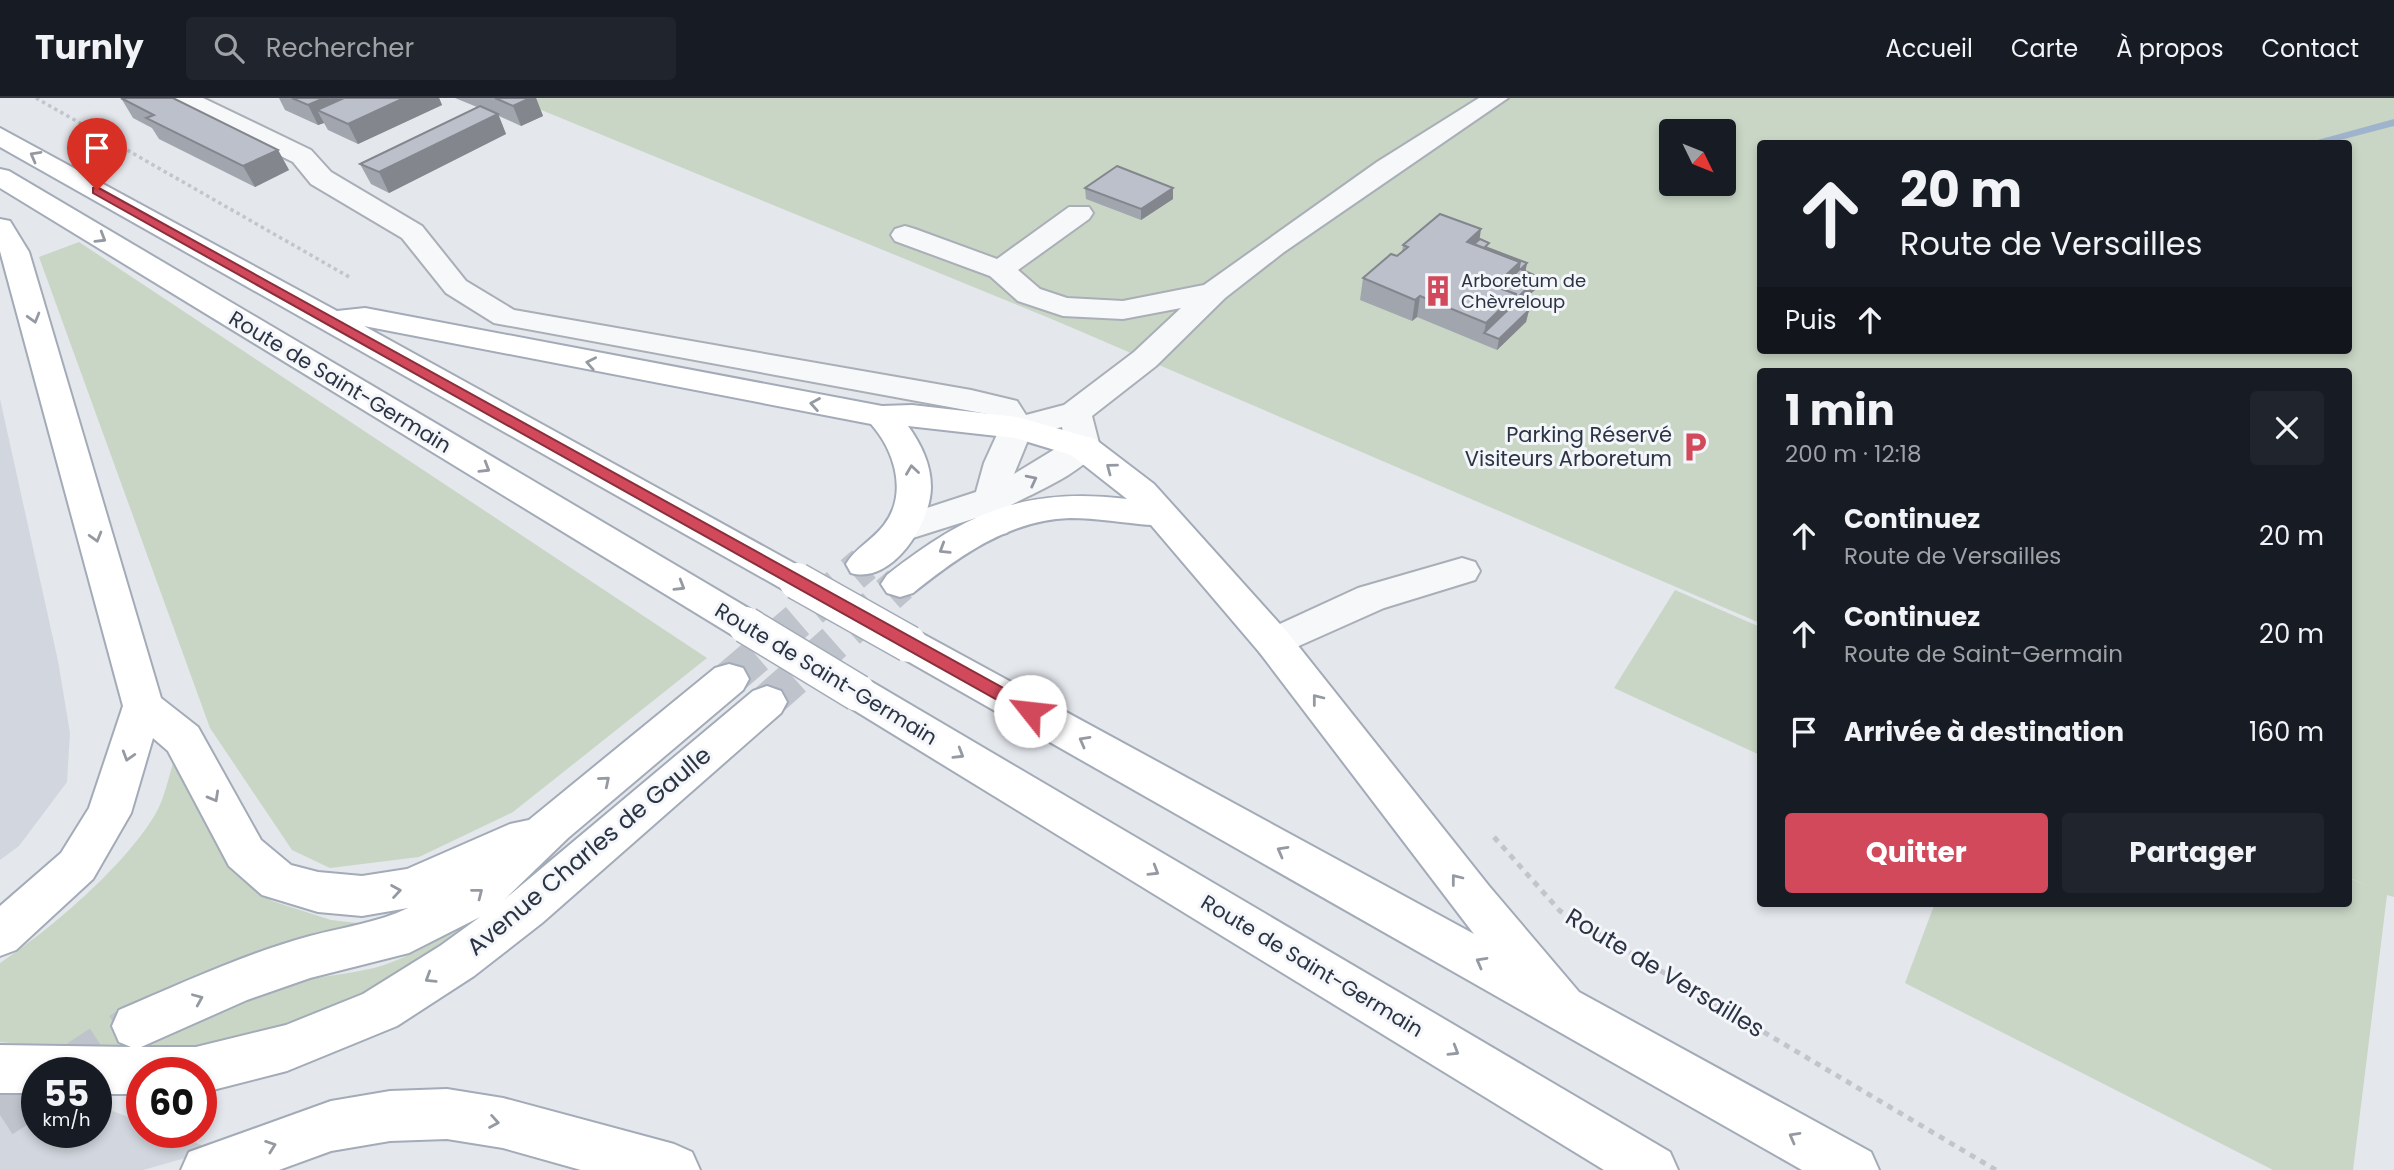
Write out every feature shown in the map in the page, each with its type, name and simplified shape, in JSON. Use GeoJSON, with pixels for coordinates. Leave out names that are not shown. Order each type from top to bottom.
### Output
{"type":"FeatureCollection","features":[{"type":"Feature","properties":{"kind":"main road"},"geometry":{"type":"LineString","coordinates":[[0,136],[1853,1170]]}},
{"type":"Feature","properties":{"kind":"main road","name":"Route de Saint-Germain"},"geometry":{"type":"LineString","coordinates":[[0,178],[1652,1170]]}},
{"type":"Feature","properties":{"kind":"main road"},"geometry":{"type":"LineString","coordinates":[[0,227],[15,252],[143,706],[110,813],[78,866],[0,935]]}},
{"type":"Feature","properties":{"kind":"main road"},"geometry":{"type":"LineString","coordinates":[[330,321],[365,317],[882,416],[912,415],[1017,428],[1083,447],[1142,492],[1275,643],[1473,900],[1562,1007]]}},
{"type":"Feature","properties":{"kind":"main road"},"geometry":{"type":"LineString","coordinates":[[864,564],[900,530],[915,491],[911,460],[900,433],[882,416]]}},
{"type":"Feature","properties":{"kind":"main road"},"geometry":{"type":"LineString","coordinates":[[900,584],[993,512],[1061,506],[1161,514]]}},
{"type":"Feature","properties":{"kind":"main road","name":"Avenue Charles de Gaulle"},"geometry":{"type":"LineString","coordinates":[[0,1069],[196,1071],[287,1048],[380,1010],[457,961],[526,909],[748,690],[553,825]]}},
{"type":"Feature","properties":{"kind":"main road"},"geometry":{"type":"LineString","coordinates":[[143,706],[183,739],[246,853],[278,881],[318,892],[362,896],[412,888],[553,825]]}},
{"type":"Feature","properties":{"kind":"main road"},"geometry":{"type":"LineString","coordinates":[[136,1026],[236,983],[285,966],[393,938],[476,897],[553,825]]}},
{"type":"Feature","properties":{"kind":"main road"},"geometry":{"type":"LineString","coordinates":[[207,1170],[331,1126],[390,1116],[447,1114],[503,1123],[674,1170]]}},
{"type":"Feature","properties":{"kind":"lane"},"geometry":{"type":"LineString","coordinates":[[169,98],[191,102],[302,156],[321,178],[412,232],[456,286],[505,317],[971,400],[1005,408],[1017,428]]}},
{"type":"Feature","properties":{"kind":"lane"},"geometry":{"type":"LineString","coordinates":[[993,512],[994,475],[1017,428],[1076,413],[1145,359],[1214,292],[1386,168],[1496,98]]}},
{"type":"Feature","properties":{"kind":"lane"},"geometry":{"type":"LineString","coordinates":[[1000,270],[1079,213]]}},
{"type":"Feature","properties":{"kind":"lane"},"geometry":{"type":"LineString","coordinates":[[905,235],[1000,270],[1029,295],[1063,307],[1123,310],[1214,292]]}},
{"type":"Feature","properties":{"kind":"lane"},"geometry":{"type":"LineString","coordinates":[[631,370],[651,345]]}},
{"type":"Feature","properties":{"kind":"lane"},"geometry":{"type":"LineString","coordinates":[[900,530],[993,512],[1083,447],[1076,413]]}},
{"type":"Feature","properties":{"kind":"lane"},"geometry":{"type":"LineString","coordinates":[[1275,643],[1371,598],[1462,571]]}},
{"type":"Feature","properties":{"kind":"path"},"geometry":{"type":"LineString","coordinates":[[36,98],[65,114]]}},
{"type":"Feature","properties":{"kind":"path","name":"Route de Versailles"},"geometry":{"type":"LineString","coordinates":[[1486,828],[1560,911],[1996,1170]]}},
{"type":"Feature","properties":{"kind":"shaded area"},"geometry":{"type":"Polygon","coordinates":[[[0,399],[58,661],[70,733],[67,782],[19,846],[0,860],[0,399]]]}},
{"type":"Feature","properties":{"kind":"shaded area"},"geometry":{"type":"Polygon","coordinates":[[[0,1068],[21,1076],[21,1148],[112,1148],[112,1111],[126,1116],[126,1148],[214,1150],[143,1170],[0,1170],[0,1068]]]}},
{"type":"Feature","properties":{"kind":"green space"},"geometry":{"type":"Polygon","coordinates":[[[512,98],[2394,98],[2394,897],[2387,895],[2353,1170],[2273,1170],[1905,983],[1934,907],[2352,907],[2352,879],[2368,886],[2352,879],[2352,368],[1757,368],[1757,622],[1054,320],[512,98]]]}},
{"type":"Feature","properties":{"kind":"green space"},"geometry":{"type":"Polygon","coordinates":[[[79,242],[707,658],[513,812],[419,857],[330,868],[292,850],[210,728],[39,257],[79,242]]]}},
{"type":"Feature","properties":{"kind":"green space"},"geometry":{"type":"Polygon","coordinates":[[[1675,590],[1757,626],[1757,754],[1614,688],[1675,590]]]}},
{"type":"Feature","properties":{"kind":"green space"},"geometry":{"type":"Polygon","coordinates":[[[177,751],[233,869],[272,901],[331,920],[366,924],[270,948],[125,1013],[148,1046],[206,1015],[247,998],[289,984],[366,970],[391,962],[442,937],[506,897],[508,901],[418,967],[356,1000],[276,1030],[201,1051],[138,1055],[0,1042],[0,963],[64,915],[126,854],[156,813],[177,751]]]}},
{"type":"Feature","properties":{"kind":"building"},"geometry":{"type":"Polygon","coordinates":[[[121,98],[173,98],[278,150],[243,166],[146,118],[154,115],[121,98]]]}},
{"type":"Feature","properties":{"kind":"building"},"geometry":{"type":"Polygon","coordinates":[[[292,98],[324,98],[308,105],[292,98]]]}},
{"type":"Feature","properties":{"kind":"building"},"geometry":{"type":"Polygon","coordinates":[[[344,98],[404,98],[348,124],[317,110],[344,98]]]}},
{"type":"Feature","properties":{"kind":"building"},"geometry":{"type":"Polygon","coordinates":[[[495,98],[530,98],[513,106],[495,98]]]}},
{"type":"Feature","properties":{"kind":"building"},"geometry":{"type":"Polygon","coordinates":[[[480,106],[498,114],[379,172],[360,164],[480,106]]]}},
{"type":"Feature","properties":{"kind":"building"},"geometry":{"type":"Polygon","coordinates":[[[1117,166],[1173,188],[1141,209],[1085,188],[1117,166]]]}},
{"type":"Feature","properties":{"kind":"building","name":"Arboretum de Chèvreloup"},"geometry":{"type":"Polygon","coordinates":[[[1440,214],[1481,229],[1467,242],[1520,262],[1494,286],[1516,294],[1486,323],[1420,296],[1415,300],[1363,278],[1391,254],[1397,256],[1408,247],[1403,245],[1440,214]]]}},
{"type":"Feature","properties":{"kind":"building"},"geometry":{"type":"Polygon","coordinates":[[[1480,239],[1489,243],[1485,247],[1527,263],[1518,272],[1520,262],[1474,244],[1480,239]]]}},
{"type":"Feature","properties":{"kind":"building"},"geometry":{"type":"Polygon","coordinates":[[[1520,269],[1539,277],[1515,300],[1516,294],[1500,288],[1520,269]]]}},
{"type":"Feature","properties":{"kind":"building"},"geometry":{"type":"Polygon","coordinates":[[[1514,304],[1529,310],[1499,339],[1484,333],[1514,304]]]}},
{"type":"Feature","properties":{"kind":"waterway"},"geometry":{"type":"LineString","coordinates":[[2324,140],[2394,122]]}},
{"type":"Feature","properties":{"kind":"tunnel"},"geometry":{"type":"LineString","coordinates":[[729,679],[864,564]]}},
{"type":"Feature","properties":{"kind":"tunnel"},"geometry":{"type":"LineString","coordinates":[[767,702],[900,584]]}},
{"type":"Feature","properties":{"kind":"tunnel"},"geometry":{"type":"LineString","coordinates":[[89,1057],[136,1026]]}},
{"type":"Feature","properties":{"kind":"tunnel"},"geometry":{"type":"LineString","coordinates":[[0,1115],[21,1101]]}},
{"type":"Feature","properties":{"kind":"place","name":"Arboretum de Chèvreloup"},"geometry":{"type":"Point","coordinates":[1438,291]}},
{"type":"Feature","properties":{"kind":"place","name":"Parking Réservé Visiteurs Arboretum"},"geometry":{"type":"Point","coordinates":[1695,447]}},
{"type":"Feature","properties":{"kind":"route"},"geometry":{"type":"LineString","coordinates":[[97,190],[1030,711]]}}]}
